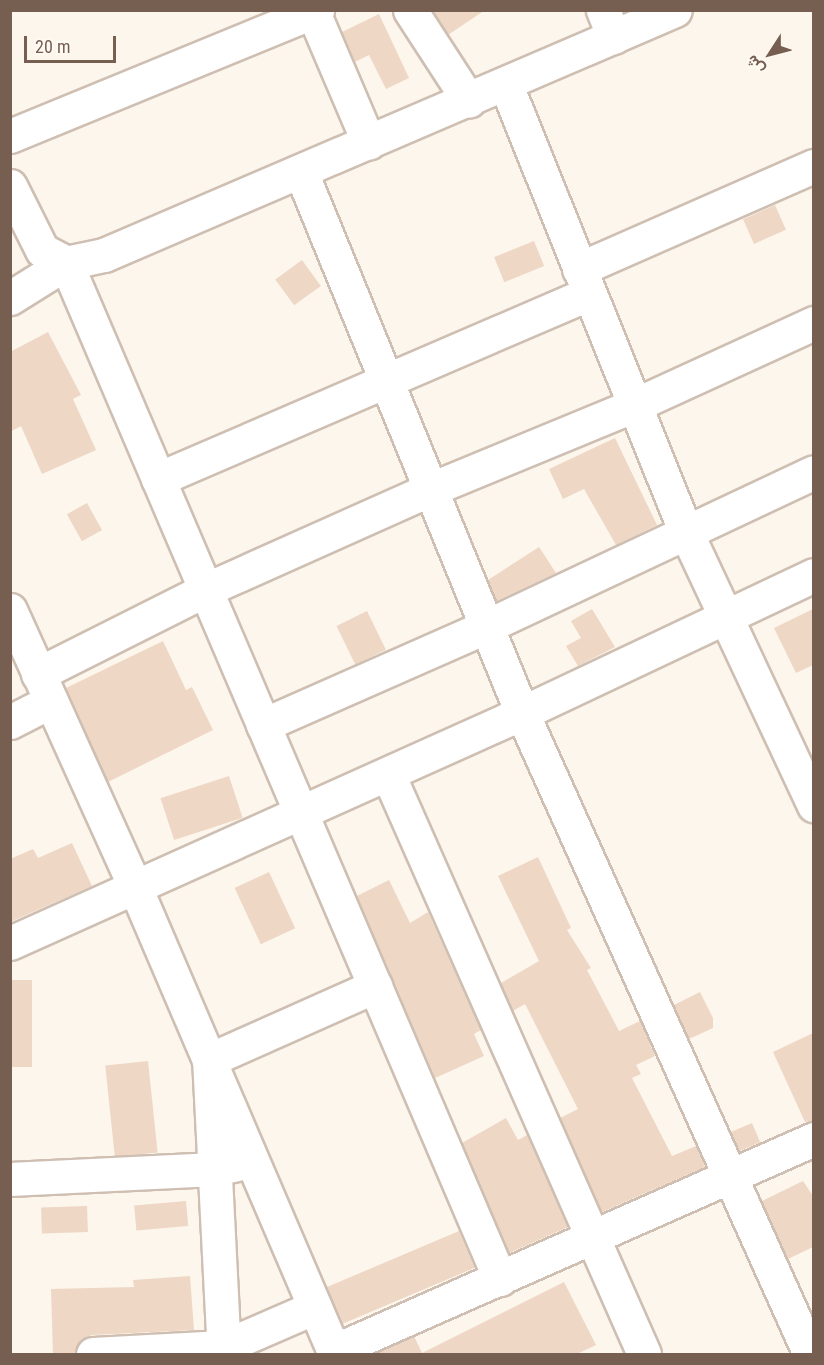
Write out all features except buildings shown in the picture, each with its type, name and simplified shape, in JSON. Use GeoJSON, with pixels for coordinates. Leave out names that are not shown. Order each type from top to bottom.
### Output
{"type":"FeatureCollection","features":[{"type":"Feature","properties":{"kind":"street"},"geometry":{"type":"LineString","coordinates":[[410,10],[469,101]]}},
{"type":"Feature","properties":{"kind":"street"},"geometry":{"type":"LineString","coordinates":[[10,298],[66,263],[104,255],[506,85],[608,24],[675,10]]}},
{"type":"Feature","properties":{"kind":"street"},"geometry":{"type":"LineString","coordinates":[[10,136],[315,11],[369,143]]}},
{"type":"Feature","properties":{"kind":"street"},"geometry":{"type":"LineString","coordinates":[[506,85],[685,530],[813,805]]}},
{"type":"Feature","properties":{"kind":"street"},"geometry":{"type":"LineString","coordinates":[[158,479],[387,381],[813,166]]}},
{"type":"Feature","properties":{"kind":"street"},"geometry":{"type":"LineString","coordinates":[[301,172],[522,713],[810,1354]]}},
{"type":"Feature","properties":{"kind":"street"},"geometry":{"type":"LineString","coordinates":[[10,186],[42,250],[66,263],[500,1279]]}},
{"type":"Feature","properties":{"kind":"street"},"geometry":{"type":"LineString","coordinates":[[10,722],[44,687],[205,590],[431,489],[634,405],[813,323]]}},
{"type":"Feature","properties":{"kind":"street"},"geometry":{"type":"LineString","coordinates":[[263,725],[487,626],[685,530],[813,472]]}},
{"type":"Feature","properties":{"kind":"street"},"geometry":{"type":"LineString","coordinates":[[10,943],[522,713],[724,614],[813,575]]}},
{"type":"Feature","properties":{"kind":"street"},"geometry":{"type":"LineString","coordinates":[[10,610],[135,887],[335,1353],[731,1178],[813,1139]]}},
{"type":"Feature","properties":{"kind":"street"},"geometry":{"type":"LineString","coordinates":[[388,774],[644,1354]]}},
{"type":"Feature","properties":{"kind":"street"},"geometry":{"type":"LineString","coordinates":[[209,1060],[375,986]]}},
{"type":"Feature","properties":{"kind":"street"},"geometry":{"type":"LineString","coordinates":[[209,1060],[223,1351]]}},
{"type":"Feature","properties":{"kind":"street"},"geometry":{"type":"LineString","coordinates":[[10,1179],[214,1169],[252,1160]]}},
{"type":"Feature","properties":{"kind":"street"},"geometry":{"type":"LineString","coordinates":[[93,1354],[223,1351],[315,1307]]}}]}
